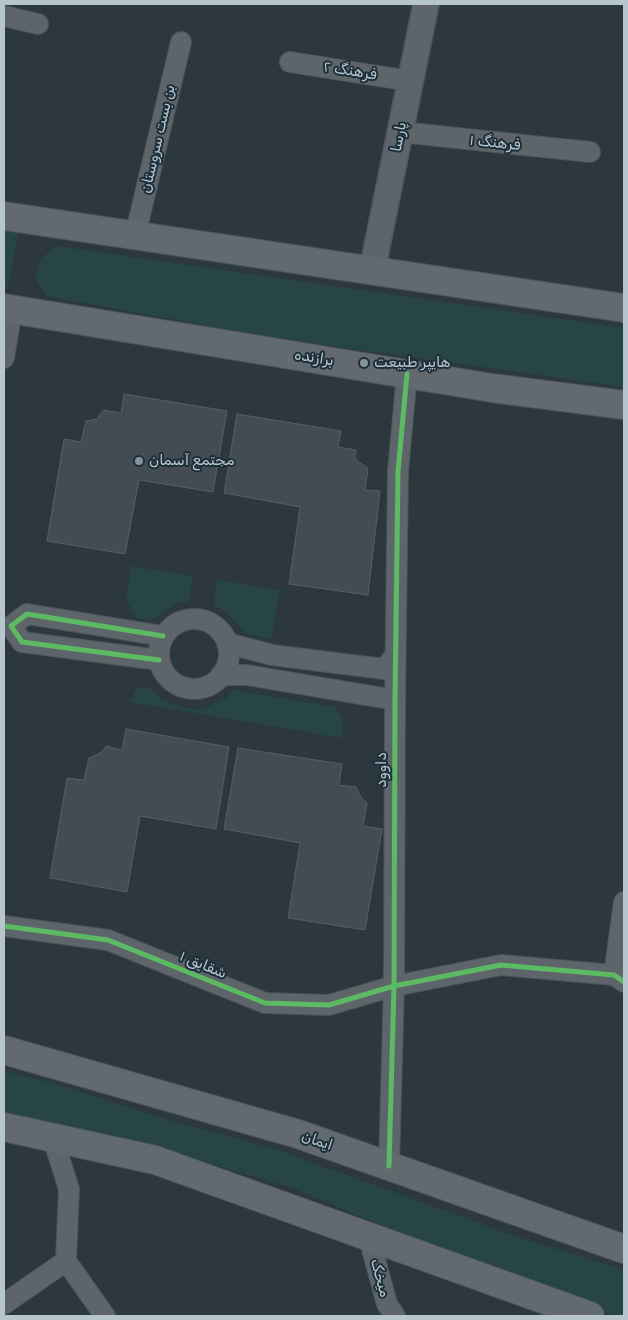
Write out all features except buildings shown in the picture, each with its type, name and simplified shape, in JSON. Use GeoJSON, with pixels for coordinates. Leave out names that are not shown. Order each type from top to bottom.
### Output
{"type":"FeatureCollection","features":[{"type":"Feature","properties":{"kind":"main road"},"geometry":{"type":"LineString","coordinates":[[4,216],[624,308]]}},
{"type":"Feature","properties":{"kind":"main road","name":"برازنده"},"geometry":{"type":"LineString","coordinates":[[8,308],[407,374],[624,405]]}},
{"type":"Feature","properties":{"kind":"main road","name":"ایمان"},"geometry":{"type":"LineString","coordinates":[[4,1050],[298,1134],[624,1249]]}},
{"type":"Feature","properties":{"kind":"main road"},"geometry":{"type":"LineString","coordinates":[[4,1127],[155,1160],[590,1316]]}},
{"type":"Feature","properties":{"kind":"street","name":"پارسا"},"geometry":{"type":"LineString","coordinates":[[372,271],[426,4]]}},
{"type":"Feature","properties":{"kind":"street"},"geometry":{"type":"LineString","coordinates":[[4,16],[38,24]]}},
{"type":"Feature","properties":{"kind":"street","name":"بن بست سروستان"},"geometry":{"type":"LineString","coordinates":[[135,236],[181,42]]}},
{"type":"Feature","properties":{"kind":"street","name":"فرهنگ ۲"},"geometry":{"type":"LineString","coordinates":[[290,62],[410,81]]}},
{"type":"Feature","properties":{"kind":"street","name":"فرهنگ ۱"},"geometry":{"type":"LineString","coordinates":[[400,132],[590,152]]}},
{"type":"Feature","properties":{"kind":"street"},"geometry":{"type":"LineString","coordinates":[[4,358],[8,308]]}},
{"type":"Feature","properties":{"kind":"street","name":"داوود"},"geometry":{"type":"LineString","coordinates":[[389,1166],[394,986],[395,656],[398,472],[407,374]]}},
{"type":"Feature","properties":{"kind":"street"},"geometry":{"type":"LineString","coordinates":[[159,660],[22,642],[11,626],[27,614],[163,636]]}},
{"type":"Feature","properties":{"kind":"street"},"geometry":{"type":"LineString","coordinates":[[193,619],[214,625],[222,633],[227,643],[229,654],[221,675],[213,683],[203,688],[192,689],[170,680],[163,671],[159,660],[159,648],[163,636],[171,627],[181,621],[193,619]]}},
{"type":"Feature","properties":{"kind":"street"},"geometry":{"type":"LineString","coordinates":[[227,643],[272,655],[384,669],[395,656]]}},
{"type":"Feature","properties":{"kind":"street"},"geometry":{"type":"LineString","coordinates":[[221,675],[248,675],[395,700]]}},
{"type":"Feature","properties":{"kind":"street"},"geometry":{"type":"LineString","coordinates":[[619,978],[624,902]]}},
{"type":"Feature","properties":{"kind":"street","name":"شقایق ۱"},"geometry":{"type":"LineString","coordinates":[[4,926],[108,940],[265,1003],[330,1005],[394,986],[501,965],[619,978]]}},
{"type":"Feature","properties":{"kind":"street"},"geometry":{"type":"LineString","coordinates":[[53,1139],[69,1189],[66,1261],[105,1316]]}},
{"type":"Feature","properties":{"kind":"street","name":"میخک"},"geometry":{"type":"LineString","coordinates":[[369,1238],[387,1304],[395,1316]]}},
{"type":"Feature","properties":{"kind":"street"},"geometry":{"type":"LineString","coordinates":[[4,1304],[66,1261]]}},
{"type":"Feature","properties":{"kind":"green space"},"geometry":{"type":"Polygon","coordinates":[[[4,228],[19,230],[8,287],[4,287],[4,228]]]}},
{"type":"Feature","properties":{"kind":"green space"},"geometry":{"type":"Polygon","coordinates":[[[57,246],[624,328],[624,387],[268,337],[46,296],[35,278],[41,258],[57,246]]]}},
{"type":"Feature","properties":{"kind":"green space"},"geometry":{"type":"Polygon","coordinates":[[[131,566],[193,576],[189,602],[179,602],[153,620],[136,618],[126,599],[131,566]]]}},
{"type":"Feature","properties":{"kind":"green space"},"geometry":{"type":"Polygon","coordinates":[[[217,580],[280,590],[271,639],[245,634],[230,615],[214,605],[217,580]]]}},
{"type":"Feature","properties":{"kind":"green space"},"geometry":{"type":"Polygon","coordinates":[[[144,687],[153,690],[161,699],[182,707],[201,710],[226,698],[233,690],[336,707],[343,720],[341,738],[130,702],[136,689],[144,687]]]}},
{"type":"Feature","properties":{"kind":"green space"},"geometry":{"type":"Polygon","coordinates":[[[4,1071],[49,1082],[175,1122],[272,1148],[521,1238],[624,1270],[624,1316],[614,1316],[502,1276],[290,1187],[161,1150],[4,1112],[4,1071]]]}},
{"type":"Feature","properties":{"kind":"cycle path"},"geometry":{"type":"LineString","coordinates":[[389,1166],[394,986],[398,471],[407,374]]}},
{"type":"Feature","properties":{"kind":"cycle path"},"geometry":{"type":"LineString","coordinates":[[159,660],[22,642],[11,626],[27,614],[163,636]]}},
{"type":"Feature","properties":{"kind":"cycle path"},"geometry":{"type":"LineString","coordinates":[[4,926],[108,940],[265,1003],[329,1005],[394,986],[501,965],[614,975],[624,982]]}},
{"type":"Feature","properties":{"kind":"place","name":"هایپر طبیعت"},"geometry":{"type":"Point","coordinates":[364,363]}},
{"type":"Feature","properties":{"kind":"place","name":"مجتمع آسمان"},"geometry":{"type":"Point","coordinates":[139,461]}}]}
